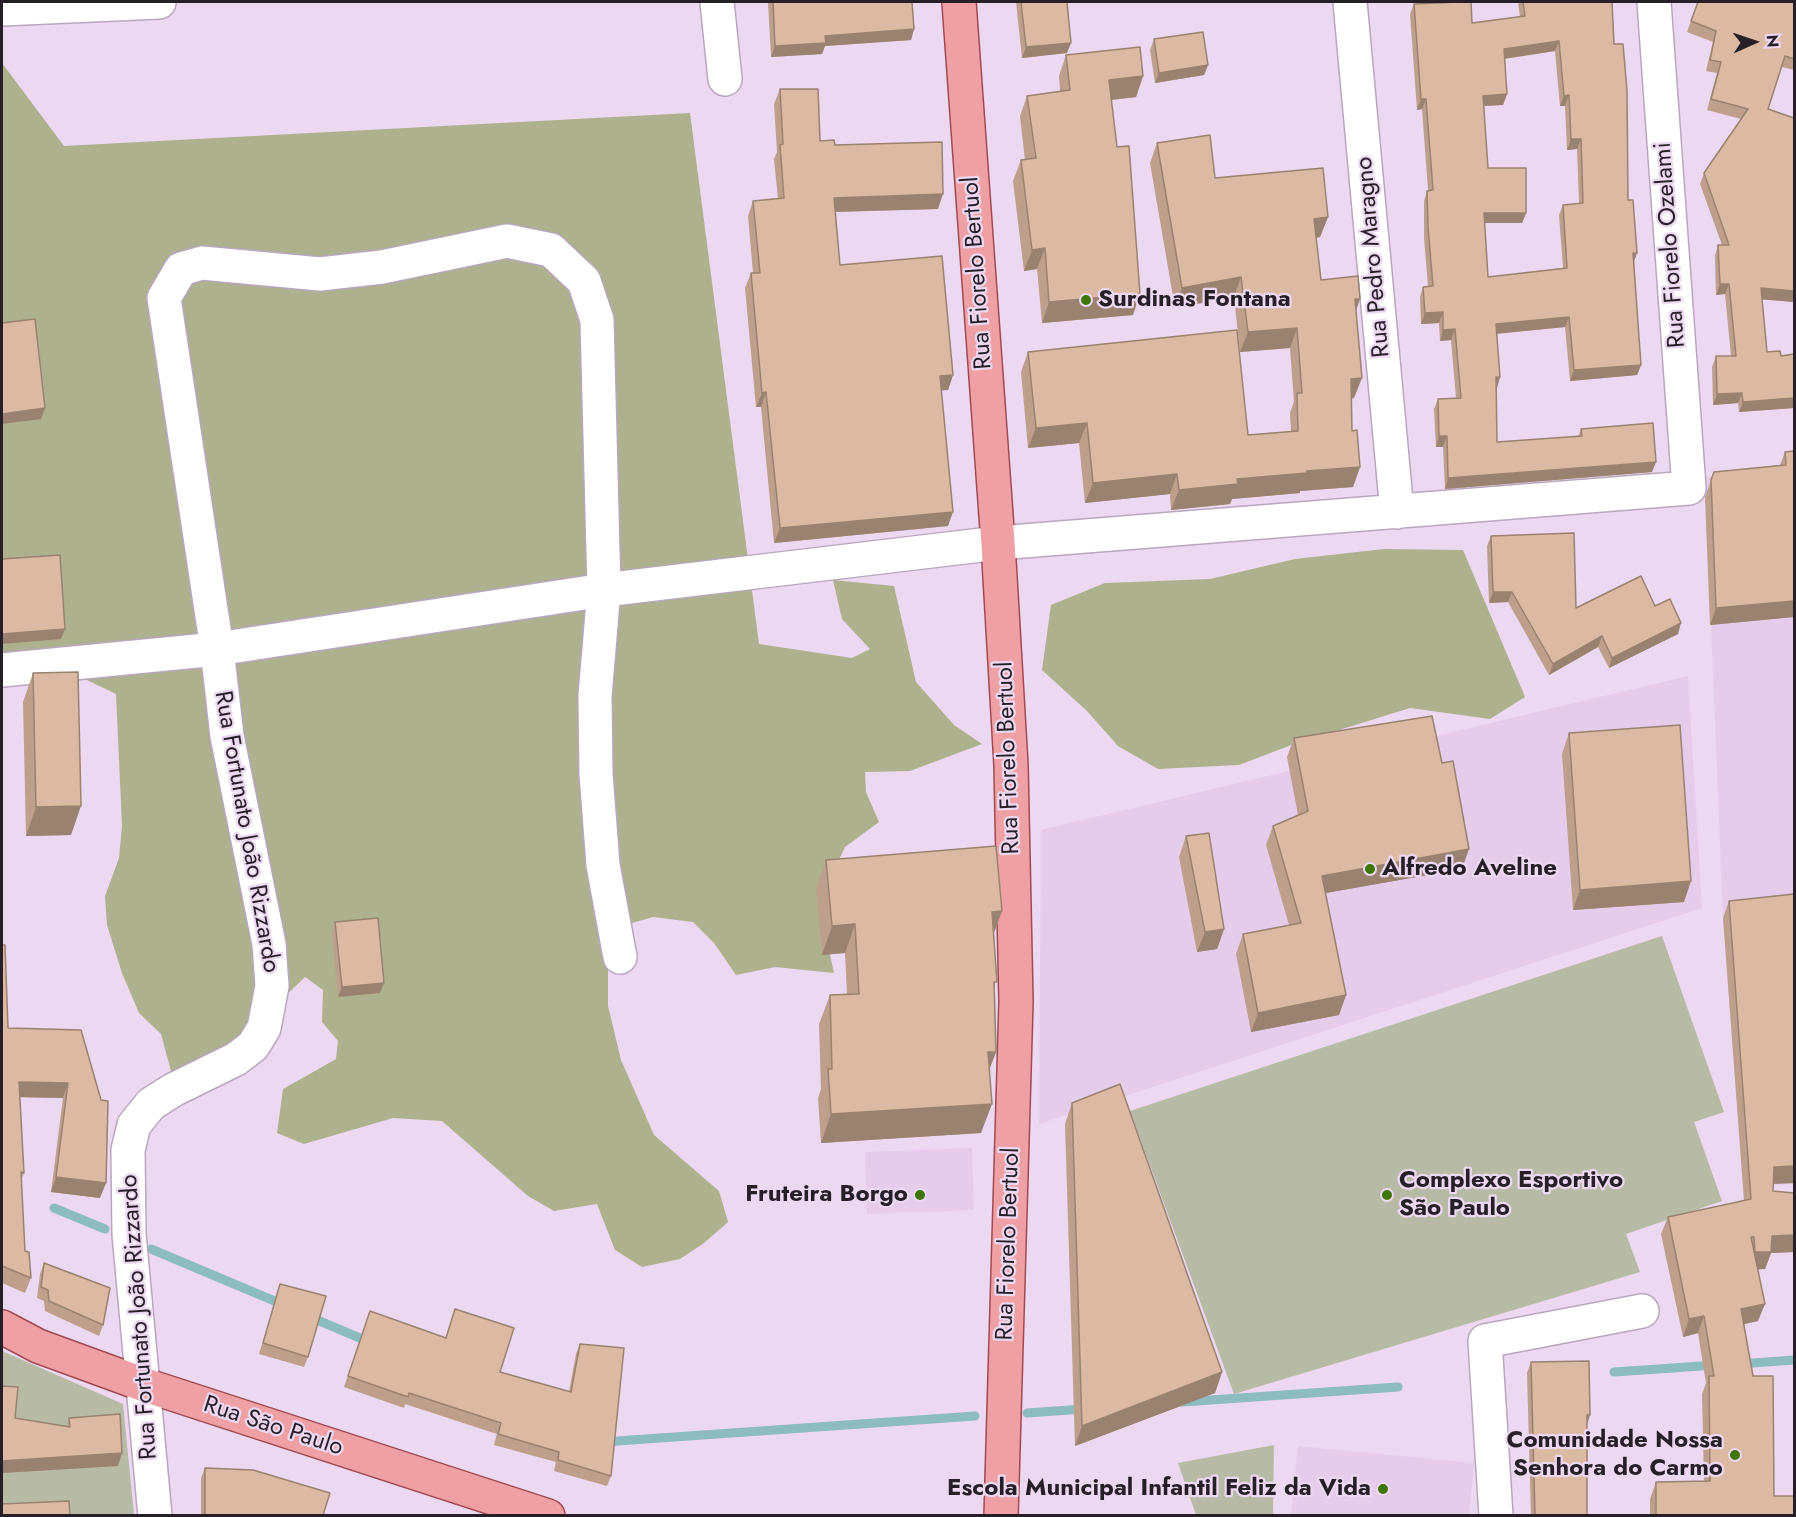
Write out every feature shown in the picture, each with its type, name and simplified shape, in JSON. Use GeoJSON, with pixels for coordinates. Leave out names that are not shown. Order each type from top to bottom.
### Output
{"type":"FeatureCollection","features":[{"type":"Feature","properties":{"kind":"main road","name":"Rua Fiorelo Bertuol"},"geometry":{"type":"LineString","coordinates":[[959,2],[998,543],[1011,765],[1016,1002],[1001,1515]]}},
{"type":"Feature","properties":{"kind":"main road","name":"Rua São Paulo"},"geometry":{"type":"LineString","coordinates":[[2,1327],[38,1346],[142,1384],[548,1515]]}},
{"type":"Feature","properties":{"kind":"street"},"geometry":{"type":"LineString","coordinates":[[2,9],[159,2]]}},
{"type":"Feature","properties":{"kind":"street"},"geometry":{"type":"LineString","coordinates":[[717,2],[725,79]]}},
{"type":"Feature","properties":{"kind":"street","name":"Rua Pedro Maragno"},"geometry":{"type":"LineString","coordinates":[[1350,2],[1397,512]]}},
{"type":"Feature","properties":{"kind":"street","name":"Rua Fiorelo Ozelami"},"geometry":{"type":"LineString","coordinates":[[1397,512],[1689,488],[1653,2]]}},
{"type":"Feature","properties":{"kind":"street","name":"Rua Fortunato João Rizzardo"},"geometry":{"type":"LineString","coordinates":[[155,1515],[129,1234],[128,1150],[134,1125],[151,1104],[173,1090],[236,1059],[253,1046],[264,1028],[272,986],[268,934],[227,736],[217,649],[164,297],[181,269],[202,263],[320,274],[382,267],[507,241],[551,250],[584,280],[597,320],[604,590]]}},
{"type":"Feature","properties":{"kind":"street"},"geometry":{"type":"LineString","coordinates":[[2,670],[217,649],[604,590],[998,543],[1397,512]]}},
{"type":"Feature","properties":{"kind":"street"},"geometry":{"type":"LineString","coordinates":[[604,590],[595,696],[596,774],[603,865],[620,957]]}},
{"type":"Feature","properties":{"kind":"street"},"geometry":{"type":"LineString","coordinates":[[1496,1515],[1485,1341],[1642,1311]]}},
{"type":"Feature","properties":{"kind":"shaded area"},"geometry":{"type":"Polygon","coordinates":[[[1794,468],[1794,1184],[1743,1186],[1723,918],[1705,477],[1794,468]]]}},
{"type":"Feature","properties":{"kind":"shaded area","name":"Alfredo Aveline"},"geometry":{"type":"Polygon","coordinates":[[[1688,676],[1702,908],[1039,1124],[1041,830],[1688,676]]]}},
{"type":"Feature","properties":{"kind":"shaded area","name":"Fruteira Borgo"},"geometry":{"type":"Polygon","coordinates":[[[972,1148],[974,1210],[867,1214],[865,1152],[972,1148]]]}},
{"type":"Feature","properties":{"kind":"shaded area","name":"Escola Municipal Infantil Feliz da Vida"},"geometry":{"type":"Polygon","coordinates":[[[1298,1446],[1474,1463],[1469,1515],[1291,1515],[1298,1446]]]}},
{"type":"Feature","properties":{"kind":"green space"},"geometry":{"type":"Polygon","coordinates":[[[2,63],[64,146],[690,113],[759,644],[852,658],[870,649],[842,619],[833,580],[894,586],[916,682],[954,725],[982,744],[910,771],[865,772],[866,792],[879,822],[845,847],[828,883],[828,946],[834,973],[775,967],[736,975],[714,943],[693,922],[653,917],[625,925],[608,956],[608,1006],[621,1060],[654,1135],[719,1191],[728,1222],[704,1243],[680,1259],[642,1267],[615,1250],[597,1204],[554,1211],[528,1196],[442,1121],[393,1118],[304,1144],[277,1133],[283,1089],[336,1059],[338,1041],[322,1022],[323,990],[305,977],[279,1002],[245,1069],[218,1087],[191,1088],[174,1082],[161,1034],[139,1013],[122,973],[107,925],[105,896],[119,858],[122,826],[116,694],[35,655],[2,654],[2,63]]]}},
{"type":"Feature","properties":{"kind":"green space"},"geometry":{"type":"Polygon","coordinates":[[[1384,549],[1463,550],[1525,697],[1490,719],[1410,708],[1294,744],[1239,765],[1158,769],[1118,746],[1087,711],[1042,670],[1051,605],[1105,583],[1210,579],[1295,559],[1384,549]]]}},
{"type":"Feature","properties":{"kind":"green space","name":"Complexo Esportivo São Paulo"},"geometry":{"type":"Polygon","coordinates":[[[1662,936],[1724,1112],[1694,1122],[1722,1201],[1626,1234],[1640,1272],[1234,1394],[1130,1111],[1662,936]]]}},
{"type":"Feature","properties":{"kind":"green space"},"geometry":{"type":"Polygon","coordinates":[[[2,1351],[123,1404],[134,1515],[2,1515],[2,1351]]]}},
{"type":"Feature","properties":{"kind":"green space"},"geometry":{"type":"Polygon","coordinates":[[[1274,1445],[1273,1515],[1196,1515],[1178,1463],[1274,1445]]]}},
{"type":"Feature","properties":{"kind":"building"},"geometry":{"type":"Polygon","coordinates":[[[773,2],[912,2],[914,29],[825,36],[826,43],[775,46],[773,2]]]}},
{"type":"Feature","properties":{"kind":"building"},"geometry":{"type":"Polygon","coordinates":[[[1021,2],[1067,2],[1071,43],[1026,47],[1021,2]]]}},
{"type":"Feature","properties":{"kind":"building"},"geometry":{"type":"Polygon","coordinates":[[[1471,2],[1472,23],[1525,16],[1523,2],[1612,2],[1614,44],[1623,44],[1627,90],[1628,200],[1633,200],[1637,253],[1633,253],[1641,365],[1574,370],[1569,317],[1496,324],[1500,377],[1496,377],[1497,442],[1582,436],[1581,429],[1653,423],[1656,462],[1448,478],[1447,436],[1439,436],[1438,399],[1461,398],[1455,329],[1443,330],[1443,312],[1425,313],[1423,287],[1433,286],[1427,191],[1433,190],[1426,99],[1421,99],[1414,4],[1471,2]],[[1559,41],[1504,49],[1507,94],[1483,96],[1488,168],[1526,168],[1526,213],[1484,213],[1488,277],[1567,268],[1563,205],[1583,203],[1581,139],[1571,139],[1569,95],[1564,96],[1559,41]]]}},
{"type":"Feature","properties":{"kind":"building"},"geometry":{"type":"Polygon","coordinates":[[[1698,2],[1794,2],[1794,59],[1785,56],[1768,109],[1794,118],[1794,291],[1761,288],[1767,352],[1780,351],[1781,356],[1794,354],[1794,398],[1743,402],[1742,393],[1717,394],[1716,356],[1736,356],[1729,284],[1720,284],[1718,245],[1729,245],[1704,173],[1748,109],[1711,99],[1721,62],[1710,60],[1716,31],[1691,21],[1698,2]]]}},
{"type":"Feature","properties":{"kind":"building"},"geometry":{"type":"Polygon","coordinates":[[[1203,32],[1208,65],[1159,73],[1154,39],[1203,32]]]}},
{"type":"Feature","properties":{"kind":"building"},"geometry":{"type":"Polygon","coordinates":[[[1140,47],[1143,76],[1109,80],[1117,147],[1129,146],[1140,294],[1049,302],[1045,248],[1032,250],[1021,160],[1036,158],[1027,96],[1070,90],[1066,55],[1140,47]]]}},
{"type":"Feature","properties":{"kind":"building"},"geometry":{"type":"Polygon","coordinates":[[[780,89],[818,89],[820,141],[834,140],[835,145],[942,142],[943,194],[834,198],[840,265],[942,256],[953,375],[940,376],[953,512],[780,528],[766,392],[762,393],[751,273],[760,273],[753,201],[784,198],[780,145],[783,144],[780,89]]]}},
{"type":"Feature","properties":{"kind":"building"},"geometry":{"type":"Polygon","coordinates":[[[1210,135],[1215,178],[1323,168],[1328,217],[1314,219],[1321,280],[1358,276],[1360,299],[1355,299],[1362,378],[1351,379],[1352,431],[1357,430],[1360,467],[1237,479],[1238,484],[1179,490],[1177,474],[1093,483],[1087,423],[1036,428],[1028,352],[1237,330],[1248,435],[1298,431],[1297,393],[1302,393],[1297,328],[1248,332],[1241,277],[1182,288],[1157,143],[1210,135]]]}},
{"type":"Feature","properties":{"kind":"building"},"geometry":{"type":"Polygon","coordinates":[[[35,319],[45,408],[2,414],[2,323],[35,319]]]}},
{"type":"Feature","properties":{"kind":"building"},"geometry":{"type":"Polygon","coordinates":[[[1794,451],[1794,601],[1716,608],[1711,480],[1714,472],[1786,465],[1785,452],[1794,451]]]}},
{"type":"Feature","properties":{"kind":"building"},"geometry":{"type":"Polygon","coordinates":[[[1574,533],[1576,608],[1641,576],[1655,606],[1670,599],[1681,623],[1612,658],[1602,636],[1553,664],[1512,592],[1493,592],[1491,536],[1574,533]]]}},
{"type":"Feature","properties":{"kind":"building"},"geometry":{"type":"Polygon","coordinates":[[[60,555],[65,629],[2,634],[2,559],[60,555]]]}},
{"type":"Feature","properties":{"kind":"building"},"geometry":{"type":"Polygon","coordinates":[[[78,672],[81,806],[36,807],[33,673],[78,672]]]}},
{"type":"Feature","properties":{"kind":"building"},"geometry":{"type":"Polygon","coordinates":[[[1432,716],[1442,763],[1453,761],[1469,849],[1322,876],[1346,995],[1258,1013],[1243,934],[1301,923],[1273,826],[1308,811],[1294,738],[1432,716]]]}},
{"type":"Feature","properties":{"kind":"building"},"geometry":{"type":"Polygon","coordinates":[[[1680,725],[1691,881],[1580,890],[1569,733],[1680,725]]]}},
{"type":"Feature","properties":{"kind":"building"},"geometry":{"type":"Polygon","coordinates":[[[1209,833],[1224,929],[1205,932],[1186,836],[1209,833]]]}},
{"type":"Feature","properties":{"kind":"building"},"geometry":{"type":"Polygon","coordinates":[[[996,846],[1002,911],[992,912],[997,982],[994,982],[996,1052],[988,1052],[992,1104],[831,1114],[828,1069],[832,1069],[830,995],[859,994],[855,924],[832,926],[826,860],[996,846]]]}},
{"type":"Feature","properties":{"kind":"building"},"geometry":{"type":"Polygon","coordinates":[[[1794,894],[1794,1166],[1774,1167],[1773,1191],[1794,1193],[1794,1235],[1772,1236],[1771,1252],[1755,1252],[1754,1237],[1751,1237],[1765,1304],[1741,1309],[1753,1376],[1773,1376],[1774,1496],[1794,1496],[1794,1515],[1656,1515],[1656,1482],[1710,1481],[1709,1376],[1714,1376],[1704,1316],[1689,1319],[1668,1217],[1751,1199],[1729,901],[1794,894]]]}},
{"type":"Feature","properties":{"kind":"building"},"geometry":{"type":"Polygon","coordinates":[[[378,918],[384,983],[342,987],[335,922],[378,918]]]}},
{"type":"Feature","properties":{"kind":"building"},"geometry":{"type":"Polygon","coordinates":[[[2,945],[5,945],[8,1028],[81,1030],[101,1100],[108,1101],[106,1183],[56,1177],[68,1083],[19,1082],[25,1251],[29,1252],[31,1278],[2,1266],[2,945]]]}},
{"type":"Feature","properties":{"kind":"building"},"geometry":{"type":"Polygon","coordinates":[[[1120,1084],[1222,1372],[1082,1426],[1072,1103],[1120,1084]]]}},
{"type":"Feature","properties":{"kind":"building"},"geometry":{"type":"Polygon","coordinates":[[[44,1263],[110,1288],[103,1325],[49,1301],[48,1290],[41,1287],[44,1263]]]}},
{"type":"Feature","properties":{"kind":"building"},"geometry":{"type":"Polygon","coordinates":[[[280,1284],[326,1296],[308,1357],[263,1343],[280,1284]]]}},
{"type":"Feature","properties":{"kind":"building"},"geometry":{"type":"Polygon","coordinates":[[[455,1309],[514,1328],[500,1372],[571,1392],[580,1344],[624,1348],[611,1476],[558,1460],[559,1452],[498,1434],[501,1423],[409,1393],[408,1397],[348,1376],[370,1311],[446,1338],[455,1309]]]}},
{"type":"Feature","properties":{"kind":"building"},"geometry":{"type":"Polygon","coordinates":[[[1589,1361],[1587,1515],[1535,1515],[1531,1362],[1589,1361]]]}},
{"type":"Feature","properties":{"kind":"building"},"geometry":{"type":"Polygon","coordinates":[[[2,1386],[18,1387],[15,1418],[70,1427],[69,1418],[120,1414],[122,1453],[2,1461],[2,1386]]]}},
{"type":"Feature","properties":{"kind":"building"},"geometry":{"type":"Polygon","coordinates":[[[205,1468],[253,1470],[330,1493],[323,1515],[205,1515],[205,1468]]]}},
{"type":"Feature","properties":{"kind":"building"},"geometry":{"type":"Polygon","coordinates":[[[69,1501],[70,1515],[2,1515],[2,1504],[69,1501]]]}},
{"type":"Feature","properties":{"kind":"waterway"},"geometry":{"type":"LineString","coordinates":[[54,1208],[105,1229]]}},
{"type":"Feature","properties":{"kind":"waterway"},"geometry":{"type":"LineString","coordinates":[[151,1249],[284,1305]]}},
{"type":"Feature","properties":{"kind":"waterway"},"geometry":{"type":"LineString","coordinates":[[308,1316],[369,1342]]}},
{"type":"Feature","properties":{"kind":"waterway"},"geometry":{"type":"LineString","coordinates":[[1739,1364],[1794,1360]]}},
{"type":"Feature","properties":{"kind":"waterway"},"geometry":{"type":"LineString","coordinates":[[1614,1372],[1716,1365]]}},
{"type":"Feature","properties":{"kind":"waterway"},"geometry":{"type":"LineString","coordinates":[[1182,1402],[1398,1387]]}},
{"type":"Feature","properties":{"kind":"waterway"},"geometry":{"type":"LineString","coordinates":[[1027,1413],[1084,1409]]}},
{"type":"Feature","properties":{"kind":"waterway"},"geometry":{"type":"LineString","coordinates":[[603,1442],[975,1416]]}},
{"type":"Feature","properties":{"kind":"place","name":"Surdinas Fontana"},"geometry":{"type":"Point","coordinates":[1086,300]}},
{"type":"Feature","properties":{"kind":"place","name":"Alfredo Aveline"},"geometry":{"type":"Point","coordinates":[1370,869]}},
{"type":"Feature","properties":{"kind":"place","name":"Fruteira Borgo"},"geometry":{"type":"Point","coordinates":[920,1195]}},
{"type":"Feature","properties":{"kind":"place","name":"Complexo Esportivo São Paulo"},"geometry":{"type":"Point","coordinates":[1387,1195]}},
{"type":"Feature","properties":{"kind":"place","name":"Comunidade Nossa Senhora do Carmo"},"geometry":{"type":"Point","coordinates":[1735,1455]}},
{"type":"Feature","properties":{"kind":"place","name":"Escola Municipal Infantil Feliz da Vida"},"geometry":{"type":"Point","coordinates":[1383,1489]}}]}
